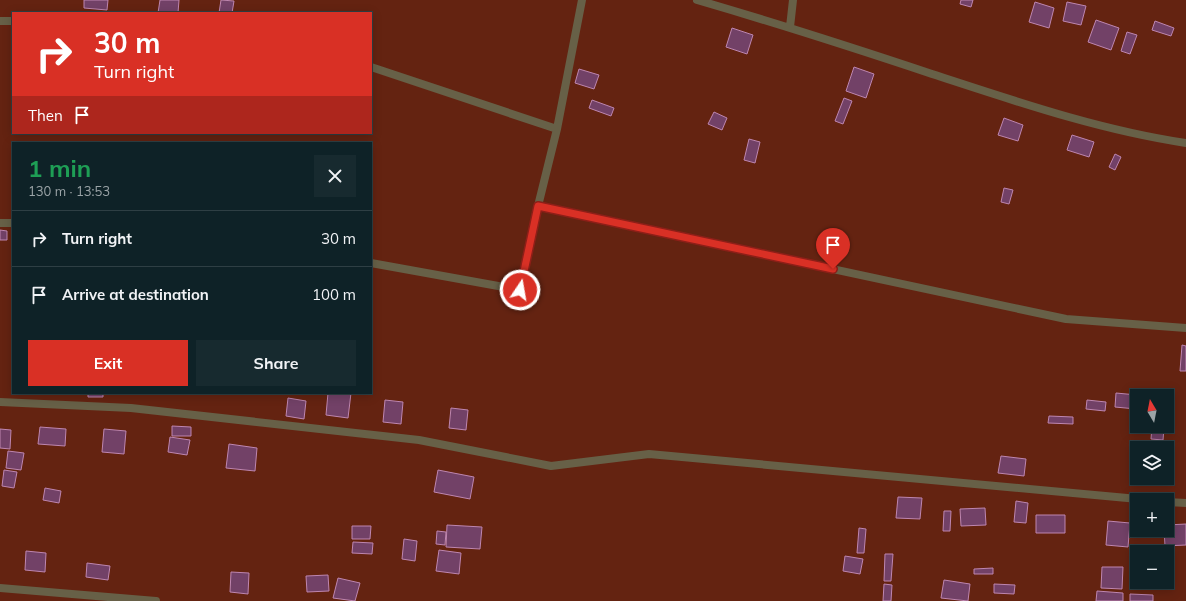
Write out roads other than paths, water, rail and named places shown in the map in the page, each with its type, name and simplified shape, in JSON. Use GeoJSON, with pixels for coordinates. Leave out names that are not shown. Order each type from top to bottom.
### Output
{"type":"FeatureCollection","features":[{"type":"Feature","properties":{"kind":"lane"},"geometry":{"type":"LineString","coordinates":[[372,263],[520,290],[538,206],[557,130],[582,0]]}},
{"type":"Feature","properties":{"kind":"lane"},"geometry":{"type":"LineString","coordinates":[[697,0],[790,27],[1019,103],[1151,138],[1186,143]]}},
{"type":"Feature","properties":{"kind":"lane"},"geometry":{"type":"LineString","coordinates":[[790,27],[793,0]]}},
{"type":"Feature","properties":{"kind":"lane"},"geometry":{"type":"LineString","coordinates":[[0,21],[12,21]]}},
{"type":"Feature","properties":{"kind":"lane"},"geometry":{"type":"LineString","coordinates":[[372,67],[557,130]]}},
{"type":"Feature","properties":{"kind":"lane"},"geometry":{"type":"LineString","coordinates":[[538,206],[1066,319],[1186,328]]}},
{"type":"Feature","properties":{"kind":"lane"},"geometry":{"type":"LineString","coordinates":[[0,223],[12,223]]}},
{"type":"Feature","properties":{"kind":"lane"},"geometry":{"type":"LineString","coordinates":[[0,402],[132,408],[420,440],[551,466],[649,454],[1130,498]]}},
{"type":"Feature","properties":{"kind":"lane"},"geometry":{"type":"LineString","coordinates":[[1174,502],[1186,503]]}},
{"type":"Feature","properties":{"kind":"lane"},"geometry":{"type":"LineString","coordinates":[[0,588],[156,601]]}}]}
